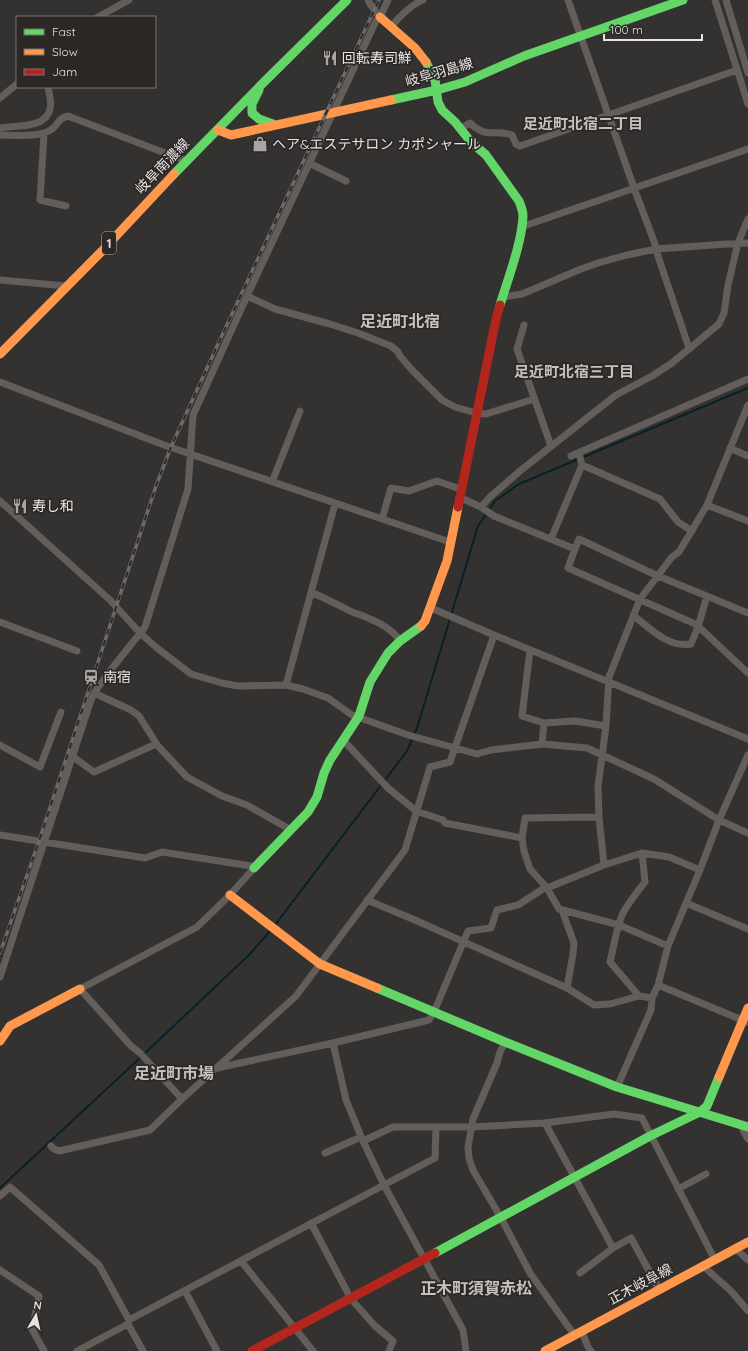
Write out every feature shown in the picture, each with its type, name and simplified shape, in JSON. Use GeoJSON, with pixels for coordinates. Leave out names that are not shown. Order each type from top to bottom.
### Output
{"type":"FeatureCollection","features":[{"type":"Feature","properties":{"kind":"street"},"geometry":{"type":"LineString","coordinates":[[100,16],[129,0]]}},
{"type":"Feature","properties":{"kind":"street","name":"岐阜南濃線"},"geometry":{"type":"LineString","coordinates":[[0,354],[102,251],[186,161],[347,0]]}},
{"type":"Feature","properties":{"kind":"street"},"geometry":{"type":"LineString","coordinates":[[0,1041],[10,1026],[197,927],[230,895],[308,812],[317,797],[324,773],[330,760],[359,716],[370,682],[388,653],[400,641],[425,621],[431,608],[447,560],[496,319],[516,255],[521,227],[522,208],[519,201],[486,155],[471,142],[455,122],[442,110],[438,102],[435,80],[429,67],[415,48],[380,17],[368,0]]}},
{"type":"Feature","properties":{"kind":"street"},"geometry":{"type":"LineString","coordinates":[[0,977],[94,693],[145,627],[188,489],[193,414],[309,163],[376,21],[380,17],[388,0]]}},
{"type":"Feature","properties":{"kind":"street"},"geometry":{"type":"LineString","coordinates":[[392,27],[411,7],[423,0]]}},
{"type":"Feature","properties":{"kind":"street"},"geometry":{"type":"LineString","coordinates":[[568,0],[690,348]]}},
{"type":"Feature","properties":{"kind":"street","name":"岐阜羽島線"},"geometry":{"type":"LineString","coordinates":[[218,130],[231,134],[437,90],[465,82],[524,56],[683,0]]}},
{"type":"Feature","properties":{"kind":"street"},"geometry":{"type":"LineString","coordinates":[[715,0],[748,104]]}},
{"type":"Feature","properties":{"kind":"street"},"geometry":{"type":"LineString","coordinates":[[726,0],[748,73]]}},
{"type":"Feature","properties":{"kind":"street"},"geometry":{"type":"LineString","coordinates":[[460,129],[470,123],[478,130],[484,132],[507,133],[512,135],[516,144],[520,146],[737,70]]}},
{"type":"Feature","properties":{"kind":"street"},"geometry":{"type":"LineString","coordinates":[[262,84],[253,100],[251,108],[252,115],[260,121],[275,125]]}},
{"type":"Feature","properties":{"kind":"street"},"geometry":{"type":"LineString","coordinates":[[0,98],[16,85]]}},
{"type":"Feature","properties":{"kind":"street"},"geometry":{"type":"LineString","coordinates":[[0,128],[38,123],[45,119],[50,109],[48,88]]}},
{"type":"Feature","properties":{"kind":"street"},"geometry":{"type":"LineString","coordinates":[[0,135],[44,134],[52,129],[61,118],[68,116],[186,161]]}},
{"type":"Feature","properties":{"kind":"street"},"geometry":{"type":"LineString","coordinates":[[44,134],[40,200],[66,206]]}},
{"type":"Feature","properties":{"kind":"street"},"geometry":{"type":"LineString","coordinates":[[521,227],[748,149]]}},
{"type":"Feature","properties":{"kind":"street"},"geometry":{"type":"LineString","coordinates":[[309,163],[346,180]]}},
{"type":"Feature","properties":{"kind":"street"},"geometry":{"type":"LineString","coordinates":[[481,507],[510,480],[616,395],[652,376],[672,363],[720,324],[724,313],[728,285],[738,243],[748,219]]}},
{"type":"Feature","properties":{"kind":"street"},"geometry":{"type":"LineString","coordinates":[[503,297],[522,294],[598,262],[656,249],[748,243]]}},
{"type":"Feature","properties":{"kind":"street"},"geometry":{"type":"LineString","coordinates":[[0,280],[66,286]]}},
{"type":"Feature","properties":{"kind":"street"},"geometry":{"type":"LineString","coordinates":[[247,296],[275,309],[362,334],[391,346],[398,352],[412,370],[442,400],[455,407],[476,413],[486,414],[534,399]]}},
{"type":"Feature","properties":{"kind":"street"},"geometry":{"type":"LineString","coordinates":[[524,325],[517,349],[551,446]]}},
{"type":"Feature","properties":{"kind":"street"},"geometry":{"type":"LineString","coordinates":[[571,456],[748,379]]}},
{"type":"Feature","properties":{"kind":"street"},"geometry":{"type":"LineString","coordinates":[[0,382],[190,454],[450,542]]}},
{"type":"Feature","properties":{"kind":"street"},"geometry":{"type":"LineString","coordinates":[[604,865],[599,817],[598,786],[603,756],[609,677],[640,599],[672,557],[679,552],[707,504],[748,405]]}},
{"type":"Feature","properties":{"kind":"street"},"geometry":{"type":"LineString","coordinates":[[272,482],[300,411]]}},
{"type":"Feature","properties":{"kind":"street"},"geometry":{"type":"LineString","coordinates":[[730,448],[748,456]]}},
{"type":"Feature","properties":{"kind":"street"},"geometry":{"type":"LineString","coordinates":[[551,539],[582,465],[579,453]]}},
{"type":"Feature","properties":{"kind":"street"},"geometry":{"type":"LineString","coordinates":[[582,465],[660,499],[678,522],[692,531]]}},
{"type":"Feature","properties":{"kind":"street"},"geometry":{"type":"LineString","coordinates":[[382,519],[391,488],[409,491],[437,481],[460,493],[494,516],[575,549]]}},
{"type":"Feature","properties":{"kind":"street"},"geometry":{"type":"LineString","coordinates":[[0,501],[110,600],[140,633],[191,674],[238,686],[286,685],[303,689],[328,698],[352,715],[359,716],[408,734],[477,754],[505,748],[542,744],[587,748],[654,779],[719,820],[748,833]]}},
{"type":"Feature","properties":{"kind":"street"},"geometry":{"type":"LineString","coordinates":[[286,685],[334,504]]}},
{"type":"Feature","properties":{"kind":"street"},"geometry":{"type":"LineString","coordinates":[[707,504],[748,521]]}},
{"type":"Feature","properties":{"kind":"street"},"geometry":{"type":"LineString","coordinates":[[748,613],[658,576],[579,539],[568,568],[693,623],[748,673]]}},
{"type":"Feature","properties":{"kind":"street"},"geometry":{"type":"LineString","coordinates":[[311,592],[352,612],[375,621],[396,636],[400,641]]}},
{"type":"Feature","properties":{"kind":"street"},"geometry":{"type":"LineString","coordinates":[[634,616],[666,640],[683,646],[691,644],[707,596]]}},
{"type":"Feature","properties":{"kind":"street"},"geometry":{"type":"LineString","coordinates":[[431,608],[748,739]]}},
{"type":"Feature","properties":{"kind":"street"},"geometry":{"type":"LineString","coordinates":[[0,622],[77,651]]}},
{"type":"Feature","properties":{"kind":"street"},"geometry":{"type":"LineString","coordinates":[[52,1146],[54,1149],[59,1151],[150,1130],[182,1099],[296,996],[405,850],[430,767],[450,762],[494,635]]}},
{"type":"Feature","properties":{"kind":"street"},"geometry":{"type":"LineString","coordinates":[[530,650],[522,716],[544,723],[575,722],[606,726]]}},
{"type":"Feature","properties":{"kind":"street"},"geometry":{"type":"LineString","coordinates":[[94,693],[131,710],[139,716],[156,744],[187,777],[222,796],[247,805],[291,830]]}},
{"type":"Feature","properties":{"kind":"street"},"geometry":{"type":"LineString","coordinates":[[0,745],[40,767],[61,712]]}},
{"type":"Feature","properties":{"kind":"street"},"geometry":{"type":"LineString","coordinates":[[542,744],[544,723]]}},
{"type":"Feature","properties":{"kind":"street"},"geometry":{"type":"LineString","coordinates":[[342,740],[388,788],[416,811],[443,820],[444,824],[522,838]]}},
{"type":"Feature","properties":{"kind":"street"},"geometry":{"type":"LineString","coordinates":[[72,756],[94,772],[156,744]]}},
{"type":"Feature","properties":{"kind":"street"},"geometry":{"type":"LineString","coordinates":[[617,1087],[651,1010],[652,998],[658,985],[668,946],[719,820],[748,755]]}},
{"type":"Feature","properties":{"kind":"street"},"geometry":{"type":"LineString","coordinates":[[599,817],[525,818],[522,838],[524,851],[530,869],[546,887],[558,909],[618,925],[668,946]]}},
{"type":"Feature","properties":{"kind":"street"},"geometry":{"type":"LineString","coordinates":[[0,834],[145,858],[162,852],[251,866],[254,868]]}},
{"type":"Feature","properties":{"kind":"street"},"geometry":{"type":"LineString","coordinates":[[217,1068],[333,1043],[429,1020],[434,1012],[468,931],[491,928],[497,910],[518,905],[546,887],[604,865],[642,853],[669,857],[700,870]]}},
{"type":"Feature","properties":{"kind":"street"},"geometry":{"type":"LineString","coordinates":[[639,996],[610,962],[618,925],[623,913],[645,882],[642,853]]}},
{"type":"Feature","properties":{"kind":"street"},"geometry":{"type":"LineString","coordinates":[[230,895],[320,964],[505,1042],[617,1087],[746,1126],[743,1130],[748,1139]]}},
{"type":"Feature","properties":{"kind":"street"},"geometry":{"type":"LineString","coordinates":[[367,900],[567,988],[594,1005],[610,1004],[639,996],[652,998]]}},
{"type":"Feature","properties":{"kind":"street"},"geometry":{"type":"LineString","coordinates":[[686,903],[748,930]]}},
{"type":"Feature","properties":{"kind":"street"},"geometry":{"type":"LineString","coordinates":[[562,910],[574,943],[567,988]]}},
{"type":"Feature","properties":{"kind":"street"},"geometry":{"type":"LineString","coordinates":[[658,985],[746,1021]]}},
{"type":"Feature","properties":{"kind":"street"},"geometry":{"type":"LineString","coordinates":[[80,989],[131,1046],[140,1053],[182,1099]]}},
{"type":"Feature","properties":{"kind":"street"},"geometry":{"type":"LineString","coordinates":[[252,1351],[296,1329],[650,1136],[700,1112],[707,1106],[746,1021],[748,1008]]}},
{"type":"Feature","properties":{"kind":"street"},"geometry":{"type":"LineString","coordinates":[[505,1042],[473,1119],[468,1147],[468,1158],[473,1170],[501,1218],[530,1273],[578,1334],[588,1350]]}},
{"type":"Feature","properties":{"kind":"street"},"geometry":{"type":"LineString","coordinates":[[333,1043],[346,1100],[362,1139],[384,1185],[463,1330],[466,1351]]}},
{"type":"Feature","properties":{"kind":"street"},"geometry":{"type":"LineString","coordinates":[[325,1153],[392,1127],[472,1127],[545,1123],[614,1114],[642,1118],[715,1260]]}},
{"type":"Feature","properties":{"kind":"street"},"geometry":{"type":"LineString","coordinates":[[545,1123],[613,1248]]}},
{"type":"Feature","properties":{"kind":"street"},"geometry":{"type":"LineString","coordinates":[[77,1351],[185,1291],[435,1158],[436,1127]]}},
{"type":"Feature","properties":{"kind":"street"},"geometry":{"type":"LineString","coordinates":[[678,1189],[706,1174]]}},
{"type":"Feature","properties":{"kind":"street"},"geometry":{"type":"LineString","coordinates":[[0,1196],[10,1187],[99,1265],[142,1351]]}},
{"type":"Feature","properties":{"kind":"street"},"geometry":{"type":"LineString","coordinates":[[311,1224],[351,1299],[374,1326],[393,1342],[389,1351]]}},
{"type":"Feature","properties":{"kind":"street"},"geometry":{"type":"LineString","coordinates":[[580,1273],[613,1248],[631,1238],[659,1289]]}},
{"type":"Feature","properties":{"kind":"street","name":"正木岐阜線"},"geometry":{"type":"LineString","coordinates":[[545,1351],[748,1242]]}},
{"type":"Feature","properties":{"kind":"street"},"geometry":{"type":"LineString","coordinates":[[736,1249],[748,1260]]}},
{"type":"Feature","properties":{"kind":"street"},"geometry":{"type":"LineString","coordinates":[[241,1261],[313,1351]]}},
{"type":"Feature","properties":{"kind":"street"},"geometry":{"type":"LineString","coordinates":[[703,1266],[731,1290],[748,1312]]}},
{"type":"Feature","properties":{"kind":"street"},"geometry":{"type":"LineString","coordinates":[[0,1270],[39,1296],[32,1329],[44,1351]]}},
{"type":"Feature","properties":{"kind":"street"},"geometry":{"type":"LineString","coordinates":[[185,1291],[217,1351]]}},
{"type":"Feature","properties":{"kind":"waterway"},"geometry":{"type":"LineString","coordinates":[[489,510],[495,501],[519,484],[748,388]]}},
{"type":"Feature","properties":{"kind":"waterway"},"geometry":{"type":"LineString","coordinates":[[275,925],[407,751],[417,728],[478,526],[486,514]]}},
{"type":"Feature","properties":{"kind":"waterway"},"geometry":{"type":"LineString","coordinates":[[144,1054],[249,955],[271,930]]}},
{"type":"Feature","properties":{"kind":"waterway"},"geometry":{"type":"LineString","coordinates":[[0,1188],[141,1057]]}},
{"type":"Feature","properties":{"kind":"railway"},"geometry":{"type":"LineString","coordinates":[[0,953],[39,841],[156,486],[171,447],[379,0]]}},
{"type":"Feature","properties":{"kind":"traffic: fast"},"geometry":{"type":"LineString","coordinates":[[174,174],[347,0]]}},
{"type":"Feature","properties":{"kind":"traffic: fast"},"geometry":{"type":"LineString","coordinates":[[391,100],[465,82],[524,56],[683,0]]}},
{"type":"Feature","properties":{"kind":"traffic: fast"},"geometry":{"type":"LineString","coordinates":[[426,62],[435,80],[438,102],[442,110],[455,122],[471,142],[486,155],[519,201],[522,208],[523,216],[520,237],[500,305]]}},
{"type":"Feature","properties":{"kind":"traffic: fast"},"geometry":{"type":"LineString","coordinates":[[259,90],[252,104],[252,113],[259,119],[273,124]]}},
{"type":"Feature","properties":{"kind":"traffic: fast"},"geometry":{"type":"LineString","coordinates":[[254,868],[308,812],[317,797],[324,773],[330,760],[359,716],[370,682],[388,653],[400,641],[421,626]]}},
{"type":"Feature","properties":{"kind":"traffic: fast"},"geometry":{"type":"LineString","coordinates":[[377,988],[617,1087],[748,1127]]}},
{"type":"Feature","properties":{"kind":"traffic: fast"},"geometry":{"type":"LineString","coordinates":[[435,1253],[650,1136],[700,1112],[707,1106],[719,1077]]}},
{"type":"Feature","properties":{"kind":"traffic: slow"},"geometry":{"type":"LineString","coordinates":[[380,17],[415,48],[426,62]]}},
{"type":"Feature","properties":{"kind":"traffic: slow"},"geometry":{"type":"LineString","coordinates":[[218,130],[231,135],[391,100]]}},
{"type":"Feature","properties":{"kind":"traffic: slow"},"geometry":{"type":"LineString","coordinates":[[0,354],[102,251],[174,174]]}},
{"type":"Feature","properties":{"kind":"traffic: slow"},"geometry":{"type":"LineString","coordinates":[[421,626],[425,621],[447,561],[458,507]]}},
{"type":"Feature","properties":{"kind":"traffic: slow"},"geometry":{"type":"LineString","coordinates":[[230,895],[320,964],[377,988]]}},
{"type":"Feature","properties":{"kind":"traffic: slow"},"geometry":{"type":"LineString","coordinates":[[0,1041],[10,1026],[80,989]]}},
{"type":"Feature","properties":{"kind":"traffic: slow"},"geometry":{"type":"LineString","coordinates":[[719,1077],[748,1008]]}},
{"type":"Feature","properties":{"kind":"traffic: slow"},"geometry":{"type":"LineString","coordinates":[[545,1351],[748,1242]]}},
{"type":"Feature","properties":{"kind":"traffic: jam"},"geometry":{"type":"LineString","coordinates":[[458,507],[500,305]]}},
{"type":"Feature","properties":{"kind":"traffic: jam"},"geometry":{"type":"LineString","coordinates":[[252,1351],[435,1253]]}},
{"type":"Feature","properties":{"kind":"place","name":"回転寿司鮮"},"geometry":{"type":"Point","coordinates":[330,58]}},
{"type":"Feature","properties":{"kind":"place","name":"ヘア&エステサロン カポシャール"},"geometry":{"type":"Point","coordinates":[260,144]}},
{"type":"Feature","properties":{"kind":"place","name":"寿し和"},"geometry":{"type":"Point","coordinates":[20,506]}},
{"type":"Feature","properties":{"kind":"place","name":"南宿"},"geometry":{"type":"Point","coordinates":[91,677]}},
{"type":"Feature","properties":{"kind":"district","name":"足近町北宿二丁目"},"geometry":{"type":"Point","coordinates":[583,124]}},
{"type":"Feature","properties":{"kind":"district","name":"足近町北宿"},"geometry":{"type":"Point","coordinates":[400,321]}},
{"type":"Feature","properties":{"kind":"district","name":"足近町北宿三丁目"},"geometry":{"type":"Point","coordinates":[574,372]}},
{"type":"Feature","properties":{"kind":"district","name":"足近町市場"},"geometry":{"type":"Point","coordinates":[174,1073]}},
{"type":"Feature","properties":{"kind":"district","name":"正木町須賀赤松"},"geometry":{"type":"Point","coordinates":[476,1288]}}]}
